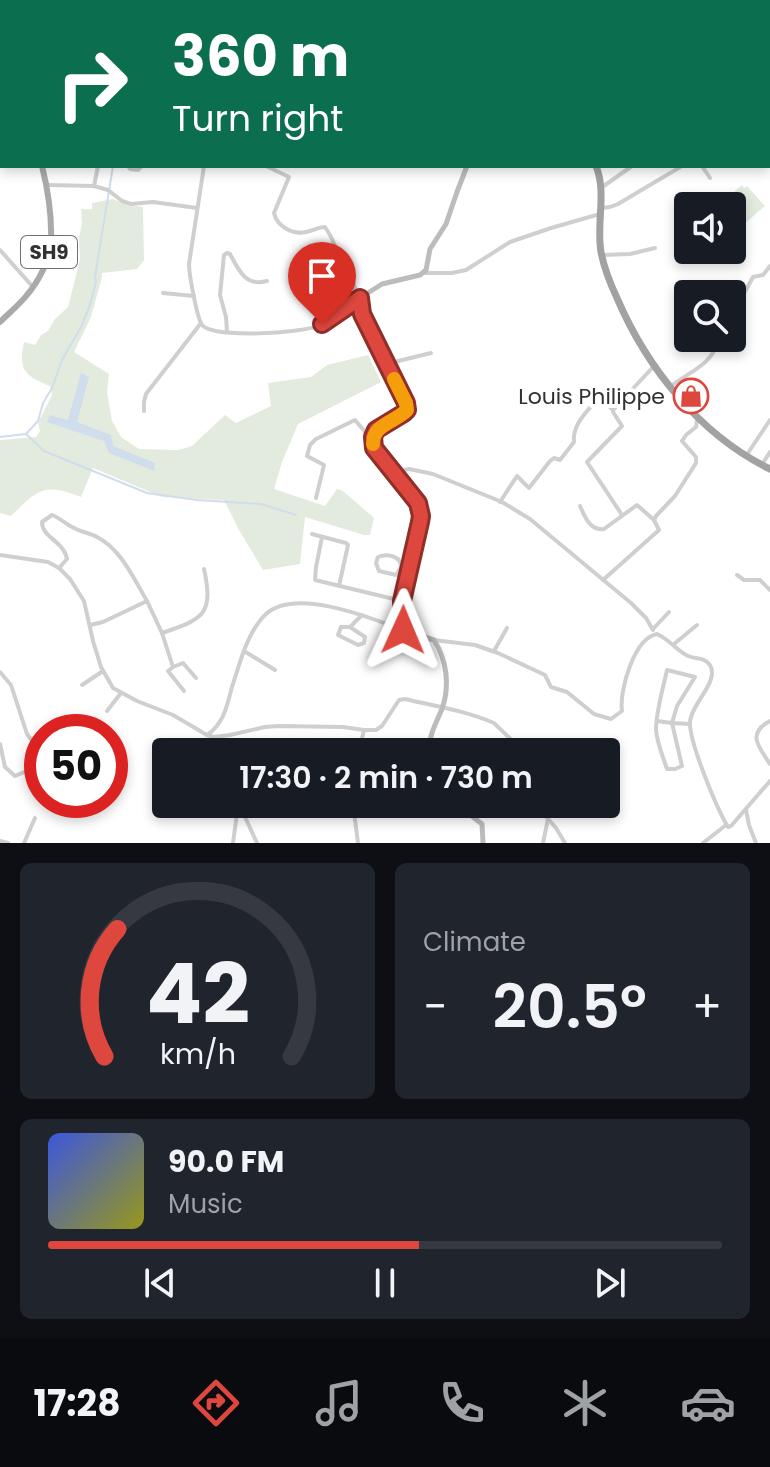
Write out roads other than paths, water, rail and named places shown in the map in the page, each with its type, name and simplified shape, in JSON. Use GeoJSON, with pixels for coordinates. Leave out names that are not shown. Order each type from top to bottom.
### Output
{"type":"FeatureCollection","features":[{"type":"Feature","properties":{"kind":"highway"},"geometry":{"type":"LineString","coordinates":[[596,168],[601,188],[601,255],[627,321],[669,388],[721,438],[770,469]]}},
{"type":"Feature","properties":{"kind":"main road","name":"SH9"},"geometry":{"type":"LineString","coordinates":[[0,322],[33,287],[51,245],[47,185],[42,168]]}},
{"type":"Feature","properties":{"kind":"main road"},"geometry":{"type":"LineString","coordinates":[[430,738],[446,693],[441,653],[434,640],[403,630],[405,568],[420,522],[420,509],[374,448],[373,442],[376,430],[407,410],[406,403],[362,314],[360,298],[382,284],[423,273],[428,266],[430,249],[446,224],[466,168]]}},
{"type":"Feature","properties":{"kind":"main road"},"geometry":{"type":"LineString","coordinates":[[474,818],[482,824],[483,843]]}},
{"type":"Feature","properties":{"kind":"street"},"geometry":{"type":"LineString","coordinates":[[94,186],[98,168]]}},
{"type":"Feature","properties":{"kind":"street"},"geometry":{"type":"LineString","coordinates":[[204,168],[189,264],[201,323],[208,328],[227,332],[275,333],[308,329],[322,324],[360,298],[325,227],[300,233],[277,222],[274,213],[289,177],[270,168]]}},
{"type":"Feature","properties":{"kind":"street"},"geometry":{"type":"LineString","coordinates":[[601,188],[629,168]]}},
{"type":"Feature","properties":{"kind":"street"},"geometry":{"type":"LineString","coordinates":[[423,273],[466,270],[510,242],[618,204],[679,168]]}},
{"type":"Feature","properties":{"kind":"street"},"geometry":{"type":"LineString","coordinates":[[703,168],[710,178]]}},
{"type":"Feature","properties":{"kind":"street"},"geometry":{"type":"LineString","coordinates":[[47,185],[94,186],[108,190],[126,203],[153,202],[197,208]]}},
{"type":"Feature","properties":{"kind":"street"},"geometry":{"type":"LineString","coordinates":[[601,255],[630,254],[655,248]]}},
{"type":"Feature","properties":{"kind":"street"},"geometry":{"type":"LineString","coordinates":[[0,250],[33,287]]}},
{"type":"Feature","properties":{"kind":"street"},"geometry":{"type":"LineString","coordinates":[[227,332],[220,295],[224,255],[230,254],[244,276],[252,282],[267,281]]}},
{"type":"Feature","properties":{"kind":"street"},"geometry":{"type":"LineString","coordinates":[[746,290],[753,277],[763,275],[770,266]]}},
{"type":"Feature","properties":{"kind":"street"},"geometry":{"type":"LineString","coordinates":[[163,293],[194,296]]}},
{"type":"Feature","properties":{"kind":"street"},"geometry":{"type":"LineString","coordinates":[[144,411],[146,394],[201,323]]}},
{"type":"Feature","properties":{"kind":"street"},"geometry":{"type":"LineString","coordinates":[[669,388],[708,361],[712,352]]}},
{"type":"Feature","properties":{"kind":"street"},"geometry":{"type":"LineString","coordinates":[[386,364],[431,353]]}},
{"type":"Feature","properties":{"kind":"street"},"geometry":{"type":"LineString","coordinates":[[613,410],[654,366]]}},
{"type":"Feature","properties":{"kind":"street"},"geometry":{"type":"LineString","coordinates":[[500,502],[517,476],[529,488],[550,461],[554,458],[560,460],[574,442],[573,432],[577,425],[599,397],[613,410],[622,426],[587,462],[622,515]]}},
{"type":"Feature","properties":{"kind":"street"},"geometry":{"type":"LineString","coordinates":[[654,520],[675,496],[696,463],[696,457],[682,441],[697,425],[686,405]]}},
{"type":"Feature","properties":{"kind":"street"},"geometry":{"type":"LineString","coordinates":[[316,498],[324,465],[307,456],[310,445],[316,439],[355,420],[373,442]]}},
{"type":"Feature","properties":{"kind":"street"},"geometry":{"type":"LineString","coordinates":[[746,456],[770,420]]}},
{"type":"Feature","properties":{"kind":"street"},"geometry":{"type":"LineString","coordinates":[[761,465],[770,452]]}},
{"type":"Feature","properties":{"kind":"street"},"geometry":{"type":"LineString","coordinates":[[393,473],[409,469],[433,474],[500,502],[530,519],[638,609],[652,632],[686,655],[706,661],[712,673],[690,724],[699,759],[726,825]]}},
{"type":"Feature","properties":{"kind":"street"},"geometry":{"type":"LineString","coordinates":[[580,506],[598,530],[637,505],[654,520],[659,530],[603,580]]}},
{"type":"Feature","properties":{"kind":"street"},"geometry":{"type":"LineString","coordinates":[[59,568],[67,559],[67,554],[42,531],[41,526],[52,515],[99,538],[125,563],[162,633],[173,667]]}},
{"type":"Feature","properties":{"kind":"street"},"geometry":{"type":"LineString","coordinates":[[312,534],[348,545],[339,586]]}},
{"type":"Feature","properties":{"kind":"street"},"geometry":{"type":"LineString","coordinates":[[322,537],[315,580],[402,601]]}},
{"type":"Feature","properties":{"kind":"street"},"geometry":{"type":"LineString","coordinates":[[0,555],[48,562],[59,568],[84,601],[103,671],[113,688],[173,715],[207,735],[230,735],[272,726],[379,729],[401,699],[494,723],[510,738]]}},
{"type":"Feature","properties":{"kind":"street"},"geometry":{"type":"LineString","coordinates":[[386,555],[399,558],[405,568],[396,575],[379,571],[376,563],[378,557],[386,555]]}},
{"type":"Feature","properties":{"kind":"street"},"geometry":{"type":"LineString","coordinates":[[162,633],[202,616],[207,598],[204,569]]}},
{"type":"Feature","properties":{"kind":"street"},"geometry":{"type":"LineString","coordinates":[[737,575],[744,580],[760,580],[770,590]]}},
{"type":"Feature","properties":{"kind":"street"},"geometry":{"type":"LineString","coordinates":[[90,625],[147,601]]}},
{"type":"Feature","properties":{"kind":"street"},"geometry":{"type":"LineString","coordinates":[[207,735],[223,716],[244,651],[264,617],[274,609],[284,604],[331,607],[403,630]]}},
{"type":"Feature","properties":{"kind":"street"},"geometry":{"type":"LineString","coordinates":[[434,640],[475,645],[494,651],[542,673],[551,687],[567,692],[594,714],[611,719],[622,711],[622,697],[640,646],[669,612]]}},
{"type":"Feature","properties":{"kind":"street"},"geometry":{"type":"LineString","coordinates":[[350,627],[365,637],[364,643],[358,645],[338,635],[341,627],[350,627],[362,615]]}},
{"type":"Feature","properties":{"kind":"street"},"geometry":{"type":"LineString","coordinates":[[674,644],[697,625]]}},
{"type":"Feature","properties":{"kind":"street"},"geometry":{"type":"LineString","coordinates":[[494,651],[507,628]]}},
{"type":"Feature","properties":{"kind":"street"},"geometry":{"type":"LineString","coordinates":[[244,651],[275,670]]}},
{"type":"Feature","properties":{"kind":"street"},"geometry":{"type":"LineString","coordinates":[[184,691],[168,671],[183,663],[196,678]]}},
{"type":"Feature","properties":{"kind":"street"},"geometry":{"type":"LineString","coordinates":[[667,670],[695,677],[677,706],[672,723],[682,766],[667,769],[657,737],[667,670]]}},
{"type":"Feature","properties":{"kind":"street"},"geometry":{"type":"LineString","coordinates":[[0,744],[5,767],[15,776],[29,770],[41,753],[27,734],[11,685],[1,671]]}},
{"type":"Feature","properties":{"kind":"street"},"geometry":{"type":"LineString","coordinates":[[82,685],[103,671]]}},
{"type":"Feature","properties":{"kind":"street"},"geometry":{"type":"LineString","coordinates":[[107,711],[121,693]]}},
{"type":"Feature","properties":{"kind":"street"},"geometry":{"type":"LineString","coordinates":[[657,721],[690,724]]}},
{"type":"Feature","properties":{"kind":"street"},"geometry":{"type":"LineString","coordinates":[[770,721],[760,727],[756,738],[770,764]]}},
{"type":"Feature","properties":{"kind":"street"},"geometry":{"type":"LineString","coordinates":[[362,738],[364,730]]}},
{"type":"Feature","properties":{"kind":"street"},"geometry":{"type":"LineString","coordinates":[[703,843],[726,825],[730,827],[770,781]]}},
{"type":"Feature","properties":{"kind":"street"},"geometry":{"type":"LineString","coordinates":[[746,810],[756,843]]}},
{"type":"Feature","properties":{"kind":"street"},"geometry":{"type":"LineString","coordinates":[[24,843],[35,818]]}},
{"type":"Feature","properties":{"kind":"street"},"geometry":{"type":"LineString","coordinates":[[234,841],[237,818]]}},
{"type":"Feature","properties":{"kind":"street"},"geometry":{"type":"LineString","coordinates":[[245,818],[257,843]]}},
{"type":"Feature","properties":{"kind":"street"},"geometry":{"type":"LineString","coordinates":[[355,818],[358,843]]}},
{"type":"Feature","properties":{"kind":"street"},"geometry":{"type":"LineString","coordinates":[[543,843],[548,819]]}},
{"type":"Feature","properties":{"kind":"street"},"geometry":{"type":"LineString","coordinates":[[548,819],[565,843]]}},
{"type":"Feature","properties":{"kind":"street"},"geometry":{"type":"LineString","coordinates":[[0,841],[8,843]]}},
{"type":"Feature","properties":{"kind":"water"},"geometry":{"type":"Polygon","coordinates":[[[81,373],[89,377],[77,422],[111,435],[113,446],[155,463],[154,471],[109,453],[104,441],[47,422],[50,415],[68,420],[81,373]]]}},
{"type":"Feature","properties":{"kind":"waterway"},"geometry":{"type":"LineString","coordinates":[[0,437],[26,434],[38,421],[62,360],[81,327],[96,282],[113,168]]}},
{"type":"Feature","properties":{"kind":"waterway"},"geometry":{"type":"LineString","coordinates":[[26,434],[44,451],[147,493],[261,504],[296,515]]}},
{"type":"Feature","properties":{"kind":"place","name":"Louis Philippe"},"geometry":{"type":"Point","coordinates":[691,396]}}]}
